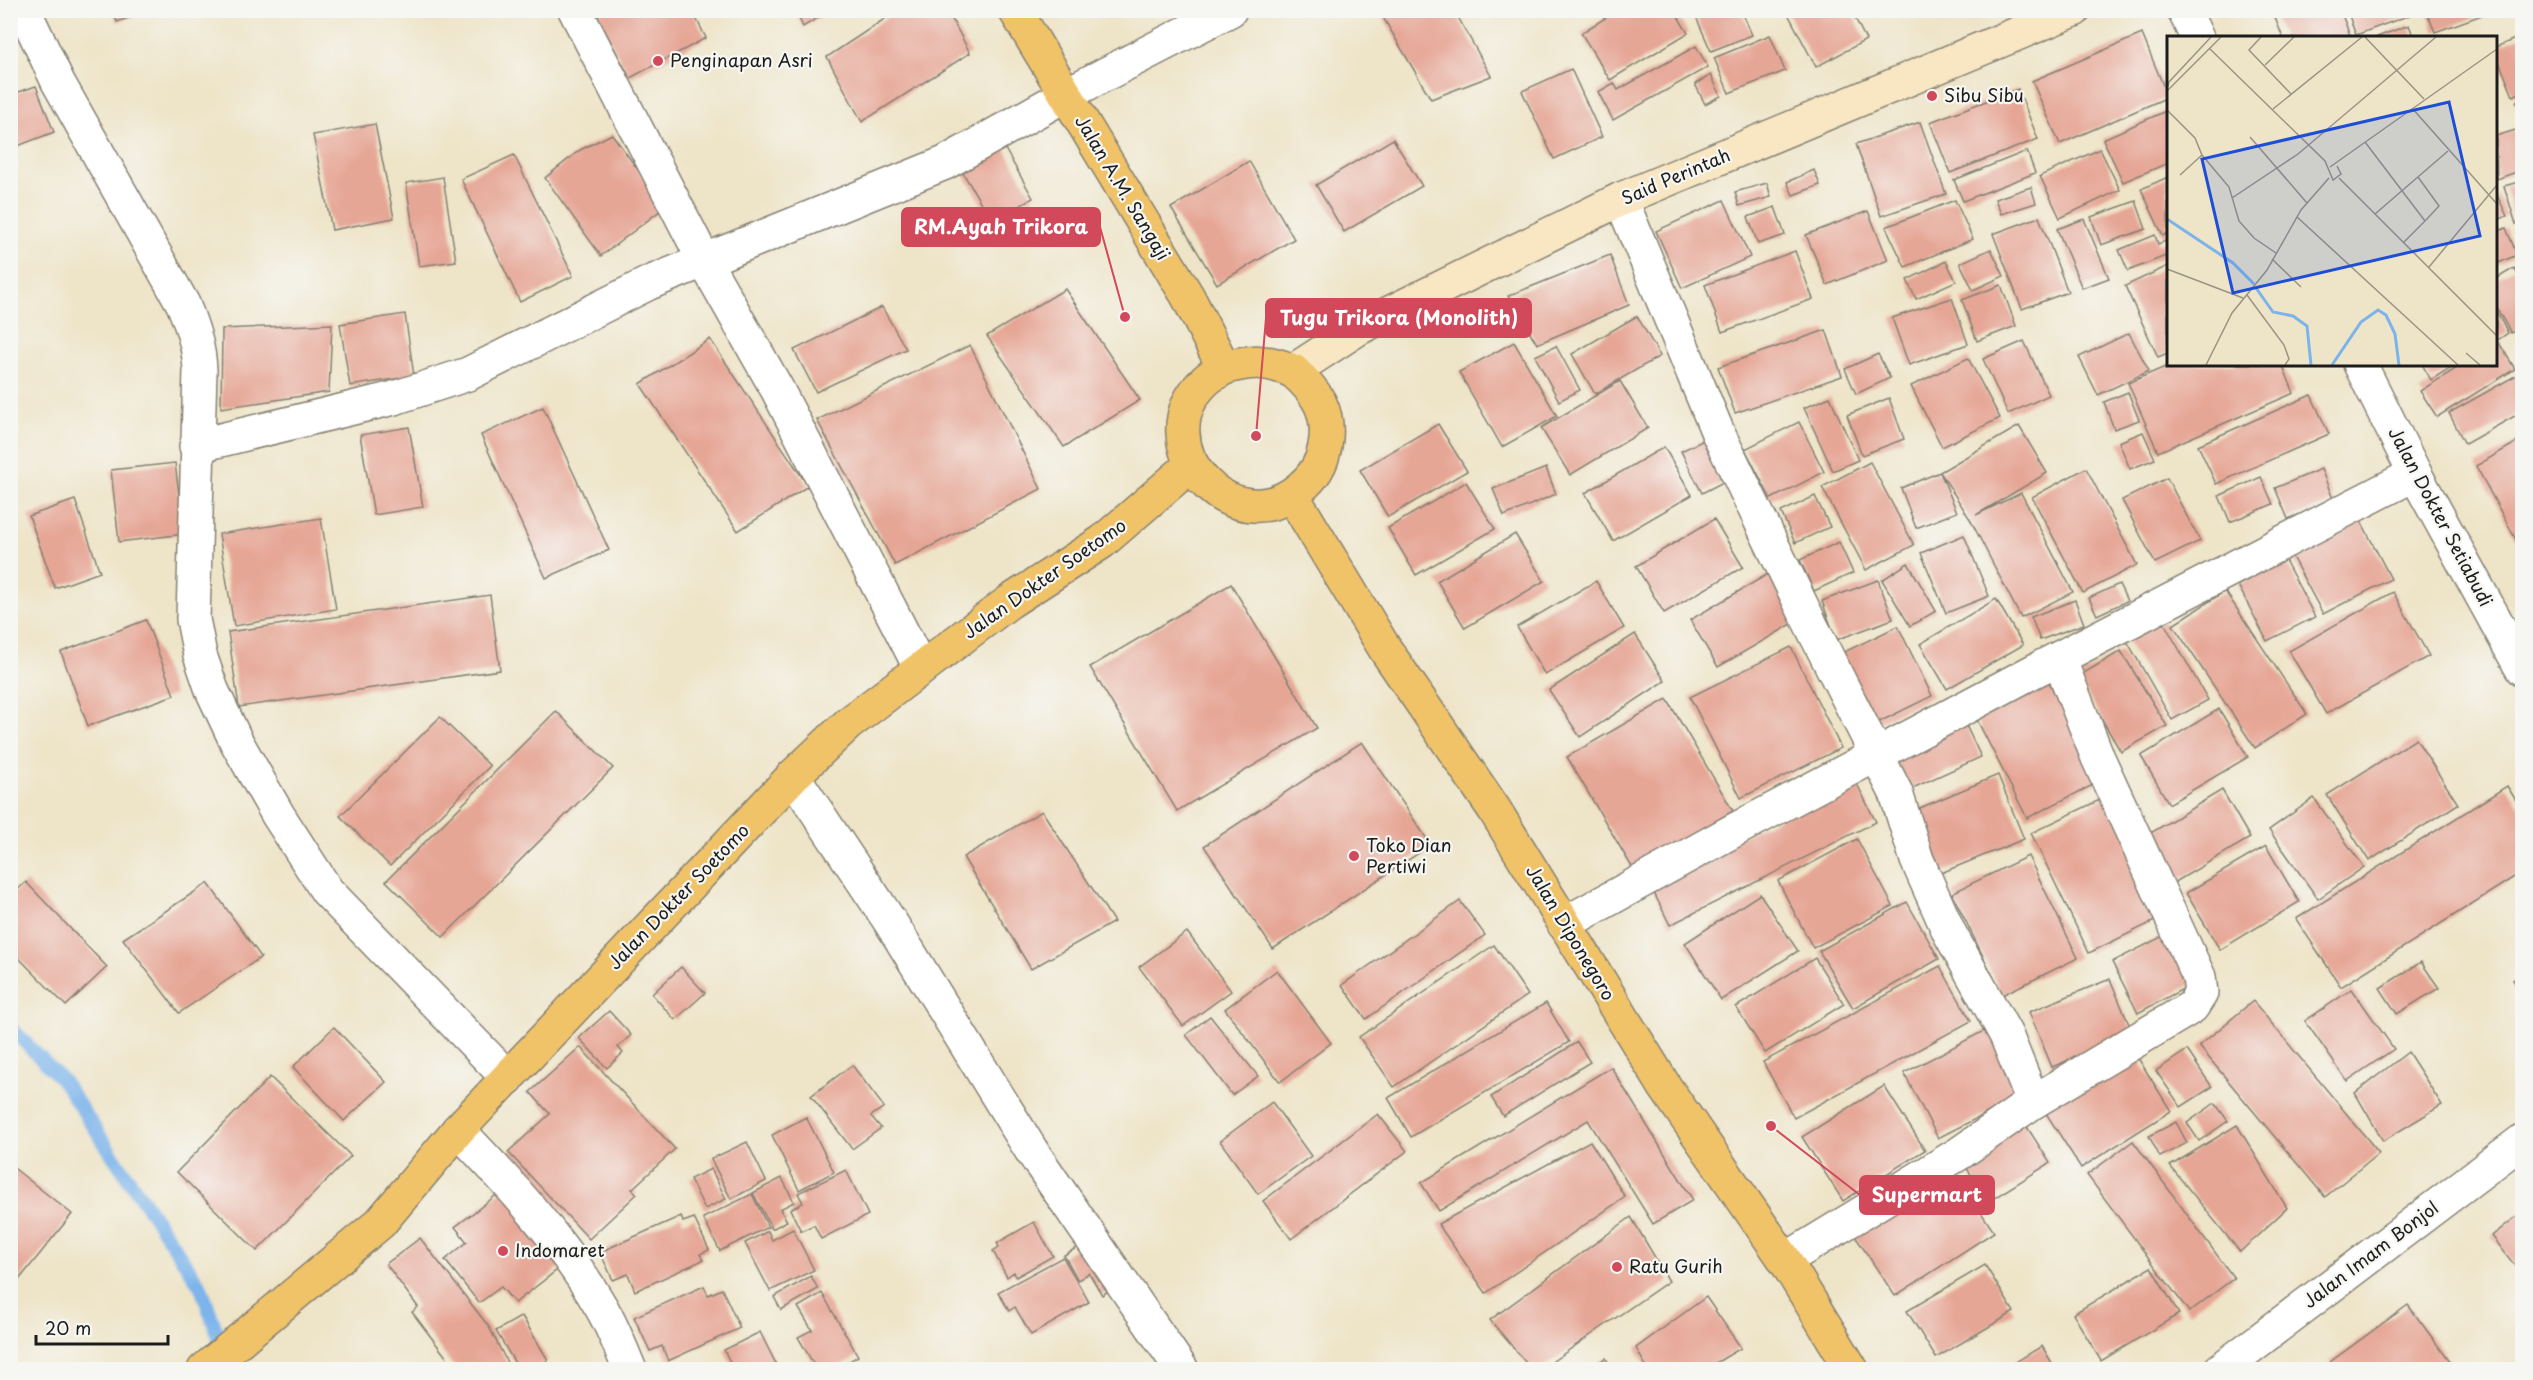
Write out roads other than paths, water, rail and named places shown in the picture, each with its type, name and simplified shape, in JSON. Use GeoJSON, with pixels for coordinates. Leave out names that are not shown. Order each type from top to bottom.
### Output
{"type":"FeatureCollection","features":[{"type":"Feature","properties":{"kind":"main road","name":"Jalan A.M. Sangaji"},"geometry":{"type":"LineString","coordinates":[[1015,10],[1188,297],[1224,368]]}},
{"type":"Feature","properties":{"kind":"main road","name":"Said Perintah"},"geometry":{"type":"LineString","coordinates":[[1293,371],[1359,328],[1621,200],[2074,10]]}},
{"type":"Feature","properties":{"kind":"main road"},"geometry":{"type":"LineString","coordinates":[[1245,362],[1270,362],[1293,371],[1312,388],[1323,409],[1328,433],[1323,458],[1311,479],[1292,495],[1269,504],[1244,504],[1222,497],[1204,483],[1191,465],[1184,444],[1184,420],[1191,399],[1205,381],[1224,368],[1245,362]]}},
{"type":"Feature","properties":{"kind":"main road","name":"Jalan Dokter Soetomo"},"geometry":{"type":"LineString","coordinates":[[204,1370],[380,1223],[458,1130],[793,776],[848,724],[1009,602],[1102,542],[1191,465]]}},
{"type":"Feature","properties":{"kind":"main road","name":"Jalan Diponegoro"},"geometry":{"type":"LineString","coordinates":[[1292,495],[1385,649],[1494,808],[1665,1087],[1785,1260],[1852,1370]]}},
{"type":"Feature","properties":{"kind":"street"},"geometry":{"type":"LineString","coordinates":[[24,10],[58,82],[168,277],[194,331],[199,350],[200,370],[196,446],[193,619],[200,655],[212,690],[236,741],[327,891],[508,1077]]}},
{"type":"Feature","properties":{"kind":"street"},"geometry":{"type":"LineString","coordinates":[[575,10],[705,262],[777,389],[921,669]]}},
{"type":"Feature","properties":{"kind":"street"},"geometry":{"type":"LineString","coordinates":[[196,446],[394,398],[468,374],[649,283],[945,162],[1067,94],[1230,10]]}},
{"type":"Feature","properties":{"kind":"street"},"geometry":{"type":"LineString","coordinates":[[2184,10],[2197,36]]}},
{"type":"Feature","properties":{"kind":"street"},"geometry":{"type":"LineString","coordinates":[[1621,200],[1718,433],[1896,793],[1917,860],[1931,893],[1949,932],[2006,1035],[2033,1102]]}},
{"type":"Feature","properties":{"kind":"street","name":"Jalan Dokter Setiabudi"},"geometry":{"type":"LineString","coordinates":[[2361,366],[2415,474],[2523,669]]}},
{"type":"Feature","properties":{"kind":"street"},"geometry":{"type":"LineString","coordinates":[[1564,924],[1876,754],[2415,474]]}},
{"type":"Feature","properties":{"kind":"street"},"geometry":{"type":"LineString","coordinates":[[1785,1260],[1960,1153],[2033,1102],[2192,1007],[2201,993],[2199,976],[2097,758],[2059,658]]}},
{"type":"Feature","properties":{"kind":"street"},"geometry":{"type":"LineString","coordinates":[[793,776],[891,923],[1031,1149],[1182,1370]]}},
{"type":"Feature","properties":{"kind":"street"},"geometry":{"type":"LineString","coordinates":[[458,1130],[520,1194],[556,1237],[602,1309],[630,1370]]}},
{"type":"Feature","properties":{"kind":"street","name":"Jalan Imam Bonjol"},"geometry":{"type":"LineString","coordinates":[[2220,1370],[2523,1141]]}},
{"type":"Feature","properties":{"kind":"waterway"},"geometry":{"type":"LineString","coordinates":[[10,1027],[63,1081],[201,1287],[224,1353]]}},
{"type":"Feature","properties":{"kind":"place","name":"Penginapan Asri"},"geometry":{"type":"Point","coordinates":[658,61]}},
{"type":"Feature","properties":{"kind":"place","name":"Sibu Sibu"},"geometry":{"type":"Point","coordinates":[1932,96]}},
{"type":"Feature","properties":{"kind":"place","name":"RM.Ayah Trikora"},"geometry":{"type":"Point","coordinates":[1125,317]}},
{"type":"Feature","properties":{"kind":"place","name":"Tugu Trikora (Monolith)"},"geometry":{"type":"Point","coordinates":[1256,436]}},
{"type":"Feature","properties":{"kind":"place","name":"Toko Dian Pertiwi"},"geometry":{"type":"Point","coordinates":[1354,856]}},
{"type":"Feature","properties":{"kind":"place","name":"Supermart"},"geometry":{"type":"Point","coordinates":[1771,1126]}},
{"type":"Feature","properties":{"kind":"place","name":"Indomaret"},"geometry":{"type":"Point","coordinates":[503,1251]}},
{"type":"Feature","properties":{"kind":"place","name":"Ratu Gurih"},"geometry":{"type":"Point","coordinates":[1617,1267]}}]}
